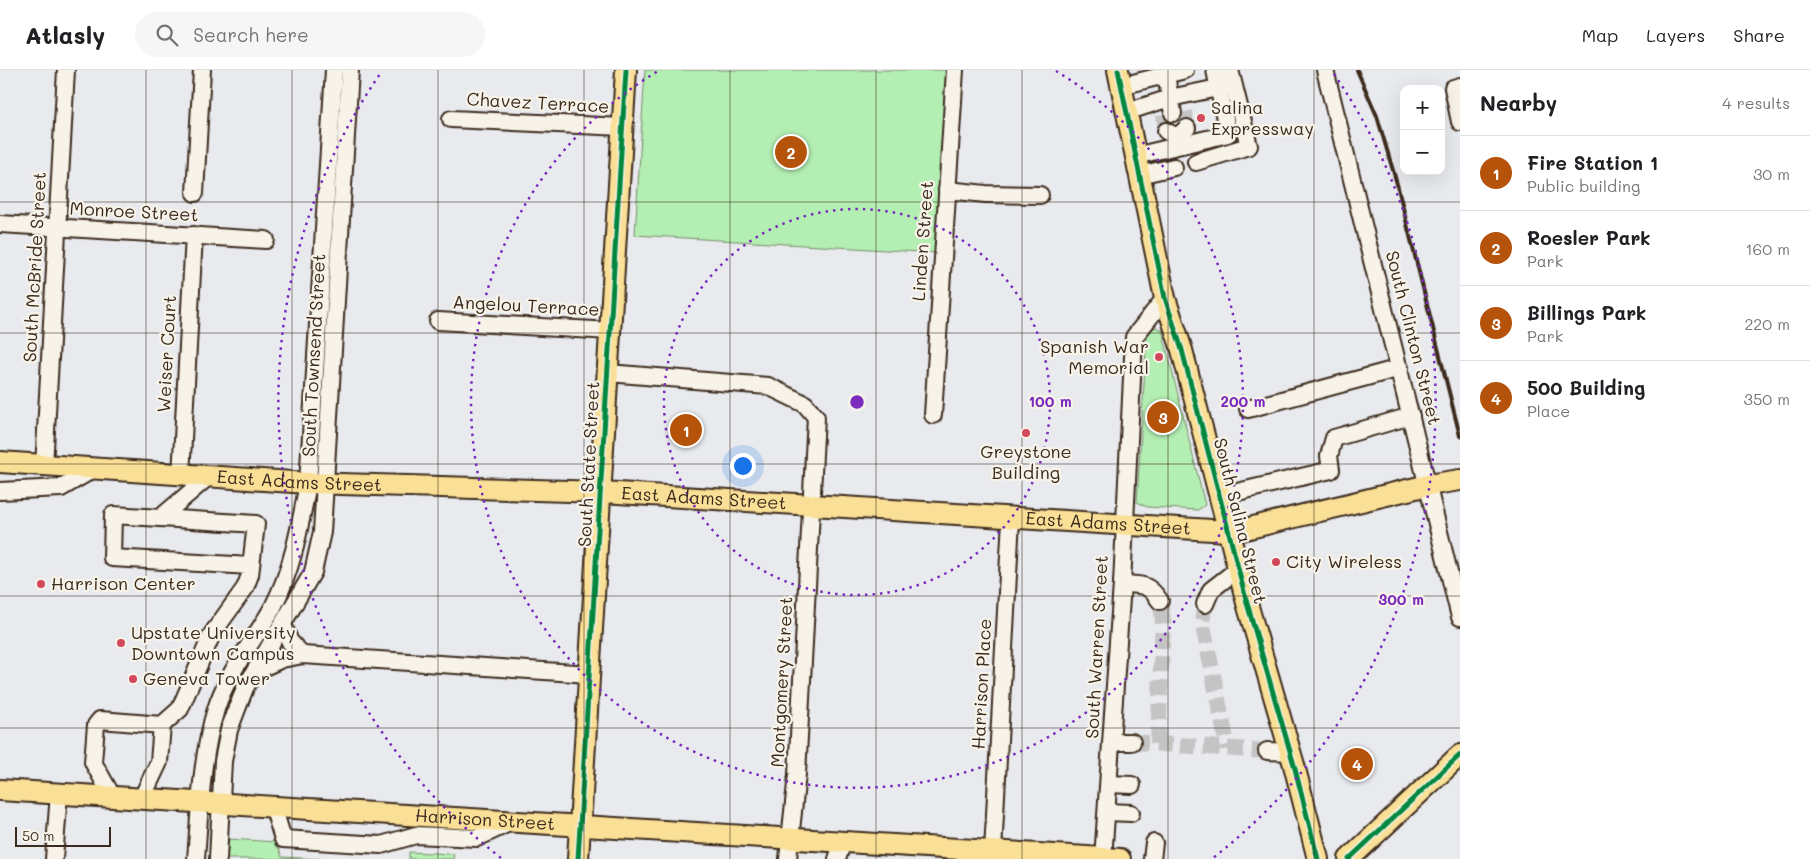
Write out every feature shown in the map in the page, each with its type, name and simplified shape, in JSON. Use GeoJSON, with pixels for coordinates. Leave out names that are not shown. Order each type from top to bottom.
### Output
{"type":"FeatureCollection","features":[{"type":"Feature","properties":{"kind":"main road","name":"South State Street"},"geometry":{"type":"LineString","coordinates":[[578,859],[602,492],[626,70]]}},
{"type":"Feature","properties":{"kind":"main road","name":"South Salina Street"},"geometry":{"type":"LineString","coordinates":[[1119,78],[1165,298],[1182,350],[1238,569],[1318,859]]}},
{"type":"Feature","properties":{"kind":"main road","name":"East Adams Street"},"geometry":{"type":"LineString","coordinates":[[0,462],[44,467],[317,484],[602,492],[1011,519],[1228,531],[1241,530],[1428,485],[1460,480]]}},
{"type":"Feature","properties":{"kind":"main road"},"geometry":{"type":"LineString","coordinates":[[1350,859],[1460,755]]}},
{"type":"Feature","properties":{"kind":"main road","name":"Harrison Street"},"geometry":{"type":"LineString","coordinates":[[0,790],[59,792],[580,826],[789,849],[993,851],[1108,859]]}},
{"type":"Feature","properties":{"kind":"street","name":"South McBride Street"},"geometry":{"type":"LineString","coordinates":[[44,467],[66,70]]}},
{"type":"Feature","properties":{"kind":"street"},"geometry":{"type":"LineString","coordinates":[[195,193],[202,70]]}},
{"type":"Feature","properties":{"kind":"street","name":"South Townsend Street"},"geometry":{"type":"LineString","coordinates":[[334,70],[340,110]]}},
{"type":"Feature","properties":{"kind":"street","name":"South Townsend Street"},"geometry":{"type":"LineString","coordinates":[[218,859],[223,761],[229,730],[245,688],[313,572],[322,532],[317,484],[340,110],[350,70]]}},
{"type":"Feature","properties":{"kind":"street","name":"Linden Street"},"geometry":{"type":"LineString","coordinates":[[933,416],[955,70]]}},
{"type":"Feature","properties":{"kind":"street"},"geometry":{"type":"LineString","coordinates":[[1119,78],[1166,75],[1185,70]]}},
{"type":"Feature","properties":{"kind":"street"},"geometry":{"type":"LineString","coordinates":[[1126,112],[1175,121],[1228,134],[1214,70]]}},
{"type":"Feature","properties":{"kind":"street"},"geometry":{"type":"LineString","coordinates":[[1196,162],[1249,146],[1230,70]]}},
{"type":"Feature","properties":{"kind":"street","name":"South Clinton Street"},"geometry":{"type":"LineString","coordinates":[[1325,70],[1460,617]]}},
{"type":"Feature","properties":{"kind":"street"},"geometry":{"type":"LineString","coordinates":[[1166,75],[1175,121]]}},
{"type":"Feature","properties":{"kind":"street"},"geometry":{"type":"LineString","coordinates":[[1460,86],[1453,88],[1460,122]]}},
{"type":"Feature","properties":{"kind":"street"},"geometry":{"type":"LineString","coordinates":[[1137,165],[1175,121],[1218,88]]}},
{"type":"Feature","properties":{"kind":"street","name":"Chavez Terrace"},"geometry":{"type":"LineString","coordinates":[[451,118],[623,127]]}},
{"type":"Feature","properties":{"kind":"street"},"geometry":{"type":"LineString","coordinates":[[1137,165],[1174,166]]}},
{"type":"Feature","properties":{"kind":"street"},"geometry":{"type":"LineString","coordinates":[[947,190],[986,194],[1040,195]]}},
{"type":"Feature","properties":{"kind":"street","name":"Monroe Street"},"geometry":{"type":"LineString","coordinates":[[0,224],[266,240]]}},
{"type":"Feature","properties":{"kind":"street","name":"Weiser Court"},"geometry":{"type":"LineString","coordinates":[[181,476],[194,235]]}},
{"type":"Feature","properties":{"kind":"street","name":"South Warren Street"},"geometry":{"type":"LineString","coordinates":[[1108,859],[1107,812],[1122,584],[1134,337],[1165,298]]}},
{"type":"Feature","properties":{"kind":"street","name":"Angelou Terrace"},"geometry":{"type":"LineString","coordinates":[[438,321],[611,331]]}},
{"type":"Feature","properties":{"kind":"street"},"geometry":{"type":"LineString","coordinates":[[1248,409],[1400,368]]}},
{"type":"Feature","properties":{"kind":"street","name":"Montgomery Street"},"geometry":{"type":"LineString","coordinates":[[608,373],[768,386],[805,404],[816,417],[797,774],[789,849]]}},
{"type":"Feature","properties":{"kind":"street"},"geometry":{"type":"LineString","coordinates":[[1220,496],[1331,470],[1328,456],[1334,438],[1411,416]]}},
{"type":"Feature","properties":{"kind":"street"},"geometry":{"type":"LineString","coordinates":[[0,491],[61,488],[92,470]]}},
{"type":"Feature","properties":{"kind":"street"},"geometry":{"type":"LineString","coordinates":[[160,518],[208,477]]}},
{"type":"Feature","properties":{"kind":"street","name":"South Townsend Street"},"geometry":{"type":"LineString","coordinates":[[196,859],[206,747],[216,708],[230,676],[273,607],[287,575],[299,532],[317,484]]}},
{"type":"Feature","properties":{"kind":"street"},"geometry":{"type":"LineString","coordinates":[[142,798],[159,762],[162,725],[180,709],[212,634],[245,588],[251,566],[256,524],[113,514],[112,558],[251,566]]}},
{"type":"Feature","properties":{"kind":"street","name":"Harrison Place"},"geometry":{"type":"LineString","coordinates":[[993,851],[1011,519]]}},
{"type":"Feature","properties":{"kind":"street"},"geometry":{"type":"LineString","coordinates":[[1205,604],[1212,590],[1238,569]]}},
{"type":"Feature","properties":{"kind":"street"},"geometry":{"type":"LineString","coordinates":[[1122,584],[1145,585],[1154,592],[1160,601]]}},
{"type":"Feature","properties":{"kind":"street"},"geometry":{"type":"LineString","coordinates":[[283,625],[290,642],[303,655]]}},
{"type":"Feature","properties":{"kind":"street"},"geometry":{"type":"LineString","coordinates":[[255,671],[282,659],[303,655],[590,674]]}},
{"type":"Feature","properties":{"kind":"street"},"geometry":{"type":"LineString","coordinates":[[112,796],[93,762],[96,725],[100,720],[162,725]]}},
{"type":"Feature","properties":{"kind":"street"},"geometry":{"type":"LineString","coordinates":[[1112,742],[1132,742]]}},
{"type":"Feature","properties":{"kind":"street"},"geometry":{"type":"LineString","coordinates":[[1267,751],[1290,752]]}},
{"type":"Feature","properties":{"kind":"street"},"geometry":{"type":"LineString","coordinates":[[1109,784],[1132,785]]}},
{"type":"Feature","properties":{"kind":"street"},"geometry":{"type":"LineString","coordinates":[[54,859],[59,792]]}},
{"type":"Feature","properties":{"kind":"street"},"geometry":{"type":"LineString","coordinates":[[273,806],[284,839],[381,845],[416,835],[477,838],[511,822]]}},
{"type":"Feature","properties":{"kind":"street"},"geometry":{"type":"LineString","coordinates":[[1107,812],[1130,813]]}},
{"type":"Feature","properties":{"kind":"green space"},"geometry":{"type":"Polygon","coordinates":[[[645,70],[947,70],[937,253],[635,235],[645,70]]]}},
{"type":"Feature","properties":{"kind":"green space"},"geometry":{"type":"Polygon","coordinates":[[[1156,327],[1162,330],[1205,505],[1198,510],[1147,507],[1137,502],[1147,332],[1156,327]]]}},
{"type":"Feature","properties":{"kind":"green space"},"geometry":{"type":"Polygon","coordinates":[[[229,839],[277,842],[282,857],[320,859],[227,859],[229,839]]]}},
{"type":"Feature","properties":{"kind":"green space"},"geometry":{"type":"Polygon","coordinates":[[[409,852],[454,854],[453,859],[409,859],[409,852]]]}},
{"type":"Feature","properties":{"kind":"tunnel"},"geometry":{"type":"LineString","coordinates":[[1184,112],[1187,128]]}},
{"type":"Feature","properties":{"kind":"tunnel"},"geometry":{"type":"LineString","coordinates":[[1164,115],[1166,131]]}},
{"type":"Feature","properties":{"kind":"tunnel"},"geometry":{"type":"LineString","coordinates":[[1158,744],[1163,619],[1160,601]]}},
{"type":"Feature","properties":{"kind":"tunnel"},"geometry":{"type":"LineString","coordinates":[[1205,604],[1202,621],[1228,749]]}},
{"type":"Feature","properties":{"kind":"tunnel"},"geometry":{"type":"LineString","coordinates":[[1132,742],[1267,751]]}},
{"type":"Feature","properties":{"kind":"railway"},"geometry":{"type":"LineString","coordinates":[[1357,70],[1377,116],[1397,184],[1460,436]]}},
{"type":"Feature","properties":{"kind":"cycle path"},"geometry":{"type":"LineString","coordinates":[[578,859],[626,70]]}},
{"type":"Feature","properties":{"kind":"cycle path"},"geometry":{"type":"LineString","coordinates":[[1118,70],[1165,298],[1182,350],[1247,603],[1294,765],[1318,859]]}},
{"type":"Feature","properties":{"kind":"cycle path"},"geometry":{"type":"LineString","coordinates":[[1349,859],[1460,755]]}},
{"type":"Feature","properties":{"kind":"place","name":"Salina Expressway"},"geometry":{"type":"Point","coordinates":[1201,118]}},
{"type":"Feature","properties":{"kind":"place","name":"Roesler Park"},"geometry":{"type":"Point","coordinates":[791,152]}},
{"type":"Feature","properties":{"kind":"place","name":"Spanish War Memorial"},"geometry":{"type":"Point","coordinates":[1159,357]}},
{"type":"Feature","properties":{"kind":"place","name":"Billings Park"},"geometry":{"type":"Point","coordinates":[1163,417]}},
{"type":"Feature","properties":{"kind":"place","name":"Fire Station 1"},"geometry":{"type":"Point","coordinates":[686,430]}},
{"type":"Feature","properties":{"kind":"place","name":"Greystone Building"},"geometry":{"type":"Point","coordinates":[1026,433]}},
{"type":"Feature","properties":{"kind":"place","name":"City Wireless"},"geometry":{"type":"Point","coordinates":[1276,562]}},
{"type":"Feature","properties":{"kind":"place","name":"Harrison Center"},"geometry":{"type":"Point","coordinates":[41,584]}},
{"type":"Feature","properties":{"kind":"place","name":"Upstate University Downtown Campus"},"geometry":{"type":"Point","coordinates":[121,643]}},
{"type":"Feature","properties":{"kind":"place","name":"Geneva Tower"},"geometry":{"type":"Point","coordinates":[133,679]}},
{"type":"Feature","properties":{"kind":"place","name":"500 Building"},"geometry":{"type":"Point","coordinates":[1357,764]}}]}
